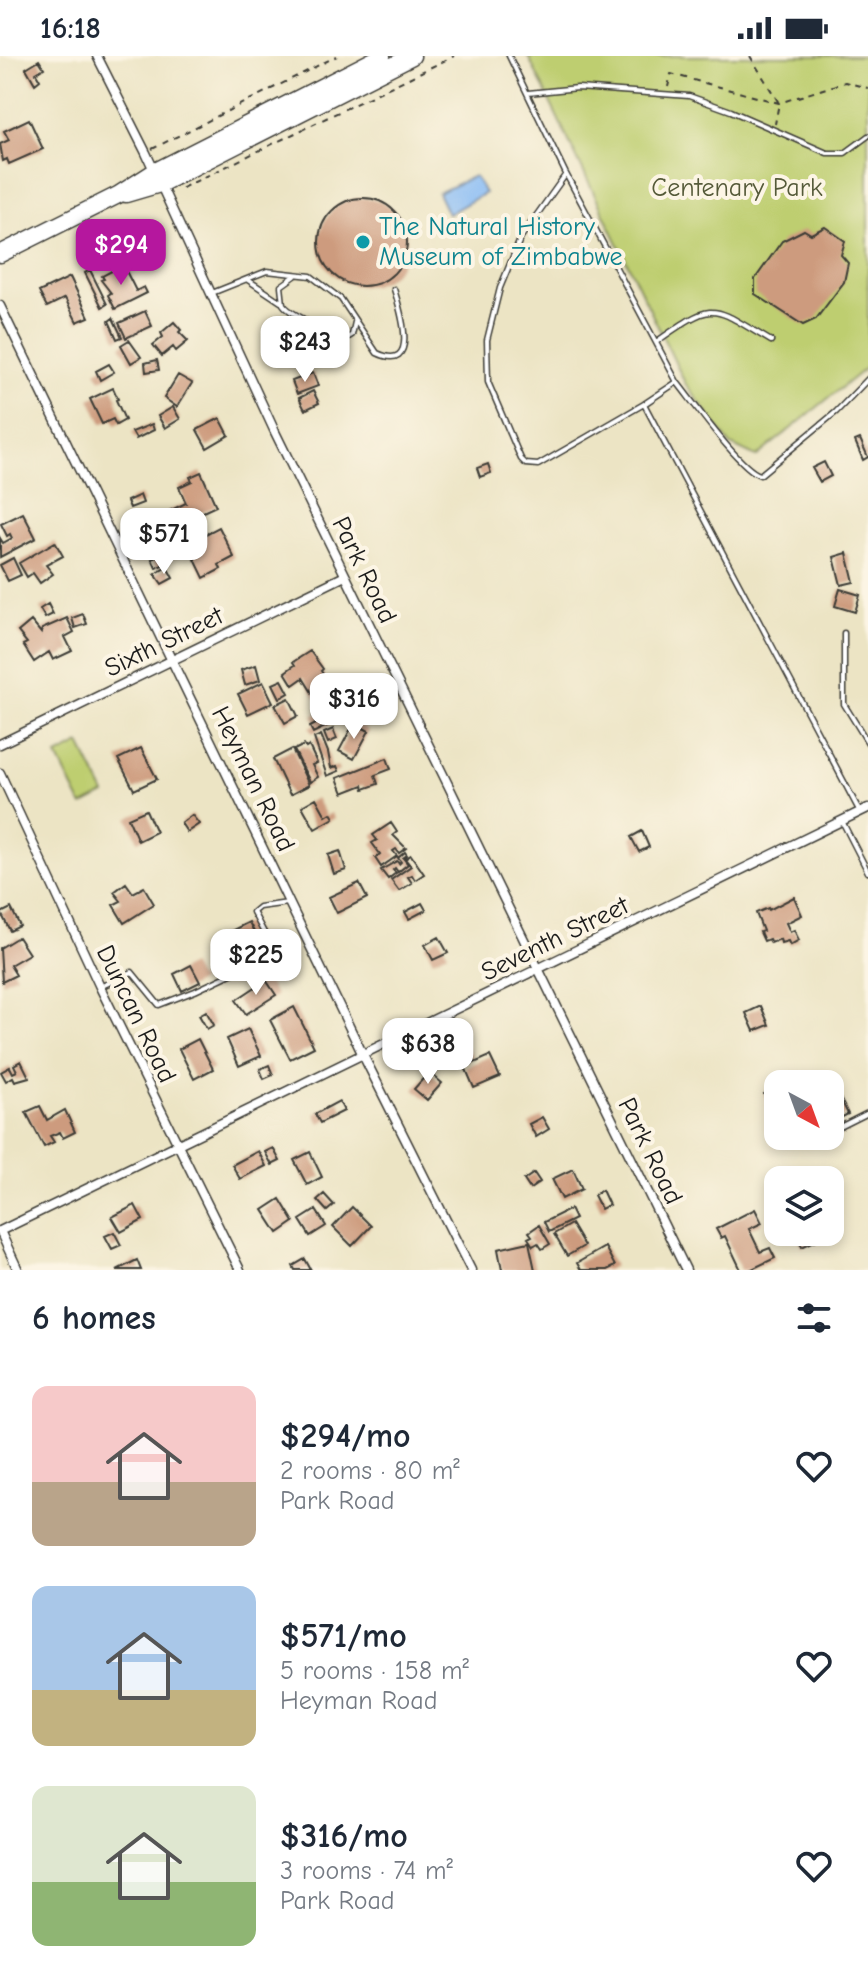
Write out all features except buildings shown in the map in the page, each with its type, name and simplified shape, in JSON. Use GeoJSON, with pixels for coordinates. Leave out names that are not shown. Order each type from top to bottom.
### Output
{"type":"FeatureCollection","features":[{"type":"Feature","properties":{"kind":"highway"},"geometry":{"type":"LineString","coordinates":[[159,183],[382,56]]}},
{"type":"Feature","properties":{"kind":"highway"},"geometry":{"type":"LineString","coordinates":[[0,254],[118,195],[159,183],[412,56]]}},
{"type":"Feature","properties":{"kind":"street","name":"Park Road"},"geometry":{"type":"LineString","coordinates":[[97,56],[146,153],[345,576],[686,1270]]}},
{"type":"Feature","properties":{"kind":"street","name":"Heyman Road"},"geometry":{"type":"LineString","coordinates":[[0,306],[362,1053],[471,1270]]}},
{"type":"Feature","properties":{"kind":"street","name":"Sixth Street"},"geometry":{"type":"LineString","coordinates":[[0,744],[345,576]]}},
{"type":"Feature","properties":{"kind":"street","name":"Duncan Road"},"geometry":{"type":"LineString","coordinates":[[0,773],[100,987],[240,1270]]}},
{"type":"Feature","properties":{"kind":"street","name":"Seventh Street"},"geometry":{"type":"LineString","coordinates":[[0,1231],[864,810]]}},
{"type":"Feature","properties":{"kind":"street"},"geometry":{"type":"LineString","coordinates":[[0,1231],[18,1270]]}},
{"type":"Feature","properties":{"kind":"lane"},"geometry":{"type":"LineString","coordinates":[[509,56],[566,174],[677,382],[753,472],[760,475],[766,473],[836,412],[868,379]]}},
{"type":"Feature","properties":{"kind":"lane"},"geometry":{"type":"LineString","coordinates":[[528,93],[578,88],[667,92],[689,96],[827,153],[845,153],[868,136]]}},
{"type":"Feature","properties":{"kind":"lane"},"geometry":{"type":"LineString","coordinates":[[566,174],[521,237],[500,288],[487,340],[488,382],[521,459],[531,466],[538,465],[677,382]]}},
{"type":"Feature","properties":{"kind":"lane"},"geometry":{"type":"LineString","coordinates":[[211,294],[267,271],[311,276],[341,299],[377,353],[386,357],[403,350],[403,320],[394,289]]}},
{"type":"Feature","properties":{"kind":"lane"},"geometry":{"type":"LineString","coordinates":[[283,304],[281,286],[297,274]]}},
{"type":"Feature","properties":{"kind":"lane"},"geometry":{"type":"LineString","coordinates":[[247,279],[283,304],[297,318],[306,321],[321,337],[334,342],[343,342],[352,335],[356,328],[355,320]]}},
{"type":"Feature","properties":{"kind":"lane"},"geometry":{"type":"LineString","coordinates":[[656,342],[696,315],[711,311],[721,311],[771,341]]}},
{"type":"Feature","properties":{"kind":"lane"},"geometry":{"type":"LineString","coordinates":[[644,404],[864,810]]}},
{"type":"Feature","properties":{"kind":"lane"},"geometry":{"type":"LineString","coordinates":[[844,633],[844,704],[868,743]]}},
{"type":"Feature","properties":{"kind":"lane"},"geometry":{"type":"LineString","coordinates":[[842,821],[868,872]]}},
{"type":"Feature","properties":{"kind":"lane"},"geometry":{"type":"LineString","coordinates":[[100,987],[132,972],[159,1005],[195,991],[269,956],[272,948],[253,912],[259,907],[291,903]]}},
{"type":"Feature","properties":{"kind":"lane"},"geometry":{"type":"LineString","coordinates":[[844,1125],[868,1113]]}},
{"type":"Feature","properties":{"kind":"path"},"geometry":{"type":"LineString","coordinates":[[146,153],[337,56]]}},
{"type":"Feature","properties":{"kind":"path"},"geometry":{"type":"LineString","coordinates":[[159,183],[185,188],[454,56]]}},
{"type":"Feature","properties":{"kind":"path"},"geometry":{"type":"LineString","coordinates":[[750,56],[779,103],[774,129]]}},
{"type":"Feature","properties":{"kind":"path"},"geometry":{"type":"LineString","coordinates":[[667,92],[671,74],[779,103],[845,82],[868,88]]}},
{"type":"Feature","properties":{"kind":"green space","name":"Centenary Park"},"geometry":{"type":"Polygon","coordinates":[[[528,56],[868,56],[868,366],[756,457],[731,445],[685,383],[528,56]]]}},
{"type":"Feature","properties":{"kind":"green space"},"geometry":{"type":"Polygon","coordinates":[[[80,744],[105,794],[82,806],[57,756],[80,744]]]}},
{"type":"Feature","properties":{"kind":"water"},"geometry":{"type":"Polygon","coordinates":[[[474,176],[485,193],[448,214],[438,193],[474,176]]]}},
{"type":"Feature","properties":{"kind":"place","name":"The Natural History Museum of Zimbabwe"},"geometry":{"type":"Point","coordinates":[363,242]}}]}
